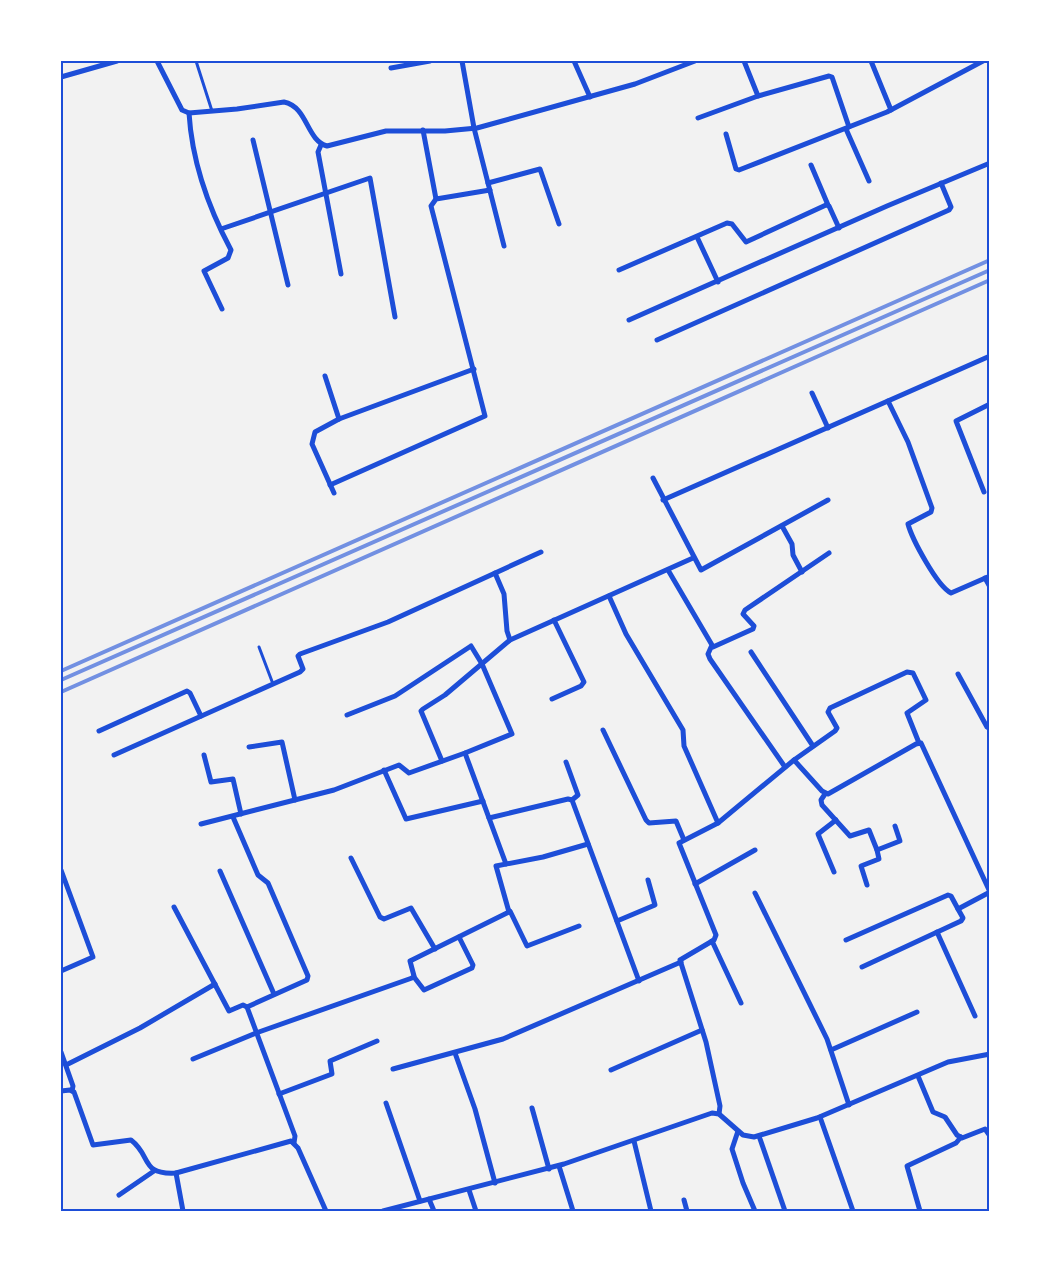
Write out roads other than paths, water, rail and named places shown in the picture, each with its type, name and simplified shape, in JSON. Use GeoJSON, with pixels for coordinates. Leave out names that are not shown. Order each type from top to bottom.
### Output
{"type":"FeatureCollection","features":[{"type":"Feature","properties":{"kind":"street"},"geometry":{"type":"LineString","coordinates":[[61,77],[116,61]]}},
{"type":"Feature","properties":{"kind":"street"},"geometry":{"type":"LineString","coordinates":[[157,61],[178,104],[189,113],[284,102],[291,103],[298,110],[321,144],[327,146],[386,131],[474,128],[636,84],[695,61]]}},
{"type":"Feature","properties":{"kind":"street"},"geometry":{"type":"LineString","coordinates":[[390,68],[430,61]]}},
{"type":"Feature","properties":{"kind":"street"},"geometry":{"type":"LineString","coordinates":[[462,61],[474,128],[504,246]]}},
{"type":"Feature","properties":{"kind":"street"},"geometry":{"type":"LineString","coordinates":[[574,61],[590,97]]}},
{"type":"Feature","properties":{"kind":"street"},"geometry":{"type":"LineString","coordinates":[[744,61],[758,96]]}},
{"type":"Feature","properties":{"kind":"street"},"geometry":{"type":"LineString","coordinates":[[871,61],[891,110]]}},
{"type":"Feature","properties":{"kind":"street"},"geometry":{"type":"LineString","coordinates":[[726,134],[736,169],[739,170],[891,110],[983,61]]}},
{"type":"Feature","properties":{"kind":"street"},"geometry":{"type":"LineString","coordinates":[[698,118],[758,96],[831,76],[848,128],[869,181]]}},
{"type":"Feature","properties":{"kind":"street"},"geometry":{"type":"LineString","coordinates":[[189,113],[191,140],[196,164],[221,230],[231,250],[231,255],[204,272],[222,309]]}},
{"type":"Feature","properties":{"kind":"street"},"geometry":{"type":"LineString","coordinates":[[423,130],[436,199]]}},
{"type":"Feature","properties":{"kind":"street"},"geometry":{"type":"LineString","coordinates":[[253,140],[272,211],[288,285]]}},
{"type":"Feature","properties":{"kind":"street"},"geometry":{"type":"LineString","coordinates":[[321,144],[318,152],[341,274]]}},
{"type":"Feature","properties":{"kind":"street"},"geometry":{"type":"LineString","coordinates":[[629,320],[990,163]]}},
{"type":"Feature","properties":{"kind":"street"},"geometry":{"type":"LineString","coordinates":[[812,165],[839,228]]}},
{"type":"Feature","properties":{"kind":"street"},"geometry":{"type":"LineString","coordinates":[[488,183],[540,170],[559,224]]}},
{"type":"Feature","properties":{"kind":"street"},"geometry":{"type":"LineString","coordinates":[[221,230],[368,178],[372,180],[395,317]]}},
{"type":"Feature","properties":{"kind":"street"},"geometry":{"type":"LineString","coordinates":[[657,340],[949,210],[951,207],[941,183]]}},
{"type":"Feature","properties":{"kind":"street"},"geometry":{"type":"LineString","coordinates":[[330,485],[484,418],[486,414],[431,206],[436,199],[490,190]]}},
{"type":"Feature","properties":{"kind":"street"},"geometry":{"type":"LineString","coordinates":[[619,270],[730,223],[746,242],[823,205],[828,205]]}},
{"type":"Feature","properties":{"kind":"street"},"geometry":{"type":"LineString","coordinates":[[697,237],[718,282]]}},
{"type":"Feature","properties":{"kind":"street"},"geometry":{"type":"LineString","coordinates":[[663,500],[990,356]]}},
{"type":"Feature","properties":{"kind":"street"},"geometry":{"type":"LineString","coordinates":[[334,493],[312,444],[312,437],[322,427],[474,368]]}},
{"type":"Feature","properties":{"kind":"street"},"geometry":{"type":"LineString","coordinates":[[325,376],[339,419]]}},
{"type":"Feature","properties":{"kind":"street"},"geometry":{"type":"LineString","coordinates":[[812,393],[828,428]]}},
{"type":"Feature","properties":{"kind":"street"},"geometry":{"type":"LineString","coordinates":[[888,402],[908,442],[932,508],[931,512],[908,524],[924,556],[944,588],[951,592],[988,577],[990,587]]}},
{"type":"Feature","properties":{"kind":"street"},"geometry":{"type":"LineString","coordinates":[[984,492],[956,421],[990,404]]}},
{"type":"Feature","properties":{"kind":"street"},"geometry":{"type":"LineString","coordinates":[[653,478],[663,500],[702,570],[828,500]]}},
{"type":"Feature","properties":{"kind":"street"},"geometry":{"type":"LineString","coordinates":[[782,526],[792,544],[793,555],[802,572]]}},
{"type":"Feature","properties":{"kind":"street"},"geometry":{"type":"LineString","coordinates":[[114,755],[302,671],[300,654],[388,622],[541,552]]}},
{"type":"Feature","properties":{"kind":"street"},"geometry":{"type":"LineString","coordinates":[[785,767],[710,660],[708,654],[713,647],[753,628],[754,626],[743,614],[745,610],[829,553]]}},
{"type":"Feature","properties":{"kind":"street"},"geometry":{"type":"LineString","coordinates":[[442,762],[422,710],[445,696],[510,640],[694,558]]}},
{"type":"Feature","properties":{"kind":"street"},"geometry":{"type":"LineString","coordinates":[[668,570],[713,647]]}},
{"type":"Feature","properties":{"kind":"street"},"geometry":{"type":"LineString","coordinates":[[495,573],[504,594],[507,631],[510,640]]}},
{"type":"Feature","properties":{"kind":"street"},"geometry":{"type":"LineString","coordinates":[[609,596],[634,648],[683,730],[684,746],[718,823]]}},
{"type":"Feature","properties":{"kind":"street"},"geometry":{"type":"LineString","coordinates":[[552,699],[581,686],[584,682],[554,620]]}},
{"type":"Feature","properties":{"kind":"street"},"geometry":{"type":"LineString","coordinates":[[201,824],[334,790],[399,764],[409,773],[465,754],[512,734],[482,664],[473,647],[469,646],[395,696],[347,715]]}},
{"type":"Feature","properties":{"kind":"street"},"geometry":{"type":"LineString","coordinates":[[751,652],[813,746]]}},
{"type":"Feature","properties":{"kind":"street"},"geometry":{"type":"LineString","coordinates":[[393,1069],[504,1039],[681,962],[682,958],[712,941],[716,935],[679,845],[684,840],[718,823],[785,767],[836,730],[828,712],[830,708],[911,672],[926,700],[907,713],[919,743],[924,745],[990,892],[958,909]]}},
{"type":"Feature","properties":{"kind":"street"},"geometry":{"type":"LineString","coordinates":[[958,674],[986,728],[990,728]]}},
{"type":"Feature","properties":{"kind":"street"},"geometry":{"type":"LineString","coordinates":[[99,731],[187,692],[201,716]]}},
{"type":"Feature","properties":{"kind":"street"},"geometry":{"type":"LineString","coordinates":[[603,730],[646,820],[649,823],[676,821],[684,840]]}},
{"type":"Feature","properties":{"kind":"street"},"geometry":{"type":"LineString","coordinates":[[249,747],[282,742],[296,800]]}},
{"type":"Feature","properties":{"kind":"street"},"geometry":{"type":"LineString","coordinates":[[794,760],[825,794],[831,794],[919,743]]}},
{"type":"Feature","properties":{"kind":"street"},"geometry":{"type":"LineString","coordinates":[[465,754],[506,864]]}},
{"type":"Feature","properties":{"kind":"street"},"geometry":{"type":"LineString","coordinates":[[204,755],[211,782],[233,780],[241,814]]}},
{"type":"Feature","properties":{"kind":"street"},"geometry":{"type":"LineString","coordinates":[[489,818],[568,799],[572,800],[578,795],[566,762]]}},
{"type":"Feature","properties":{"kind":"street"},"geometry":{"type":"LineString","coordinates":[[384,770],[406,819],[483,801]]}},
{"type":"Feature","properties":{"kind":"street"},"geometry":{"type":"LineString","coordinates":[[825,794],[821,802],[851,836],[869,830],[879,859],[861,866],[867,885]]}},
{"type":"Feature","properties":{"kind":"street"},"geometry":{"type":"LineString","coordinates":[[572,800],[639,980]]}},
{"type":"Feature","properties":{"kind":"street"},"geometry":{"type":"LineString","coordinates":[[233,817],[258,875],[268,883],[308,976],[307,980],[247,1008]]}},
{"type":"Feature","properties":{"kind":"street"},"geometry":{"type":"LineString","coordinates":[[834,872],[818,834],[836,820]]}},
{"type":"Feature","properties":{"kind":"street"},"geometry":{"type":"LineString","coordinates":[[877,850],[900,841],[895,826]]}},
{"type":"Feature","properties":{"kind":"street"},"geometry":{"type":"LineString","coordinates":[[579,926],[527,946],[514,916],[510,912],[495,868],[496,866],[543,858],[588,844]]}},
{"type":"Feature","properties":{"kind":"street"},"geometry":{"type":"LineString","coordinates":[[695,884],[755,850]]}},
{"type":"Feature","properties":{"kind":"street"},"geometry":{"type":"LineString","coordinates":[[351,858],[380,917],[384,919],[411,908],[435,949]]}},
{"type":"Feature","properties":{"kind":"street"},"geometry":{"type":"LineString","coordinates":[[61,870],[93,957],[61,971]]}},
{"type":"Feature","properties":{"kind":"street"},"geometry":{"type":"LineString","coordinates":[[220,871],[274,994]]}},
{"type":"Feature","properties":{"kind":"street"},"geometry":{"type":"LineString","coordinates":[[617,921],[655,905],[648,880]]}},
{"type":"Feature","properties":{"kind":"street"},"geometry":{"type":"LineString","coordinates":[[756,893],[832,1050],[849,1105]]}},
{"type":"Feature","properties":{"kind":"street"},"geometry":{"type":"LineString","coordinates":[[846,940],[948,894],[952,896],[962,918],[961,921],[862,967]]}},
{"type":"Feature","properties":{"kind":"street"},"geometry":{"type":"LineString","coordinates":[[174,907],[229,1011],[243,1005],[247,1008],[295,1136],[294,1143],[326,1211]]}},
{"type":"Feature","properties":{"kind":"street"},"geometry":{"type":"LineString","coordinates":[[459,937],[473,965],[472,968],[424,990],[414,977],[409,962],[459,937],[510,912]]}},
{"type":"Feature","properties":{"kind":"street"},"geometry":{"type":"LineString","coordinates":[[937,932],[975,1016]]}},
{"type":"Feature","properties":{"kind":"street"},"geometry":{"type":"LineString","coordinates":[[712,941],[741,1003]]}},
{"type":"Feature","properties":{"kind":"street"},"geometry":{"type":"LineString","coordinates":[[681,962],[702,1030],[720,1106],[719,1114]]}},
{"type":"Feature","properties":{"kind":"street"},"geometry":{"type":"LineString","coordinates":[[193,1059],[256,1033],[414,977]]}},
{"type":"Feature","properties":{"kind":"street"},"geometry":{"type":"LineString","coordinates":[[66,1065],[140,1028],[215,984]]}},
{"type":"Feature","properties":{"kind":"street"},"geometry":{"type":"LineString","coordinates":[[832,1050],[917,1012]]}},
{"type":"Feature","properties":{"kind":"street"},"geometry":{"type":"LineString","coordinates":[[611,1070],[702,1030]]}},
{"type":"Feature","properties":{"kind":"street"},"geometry":{"type":"LineString","coordinates":[[279,1094],[332,1074],[330,1061],[377,1042]]}},
{"type":"Feature","properties":{"kind":"street"},"geometry":{"type":"LineString","coordinates":[[61,1052],[73,1086],[72,1091],[93,1145],[132,1140],[154,1171],[159,1173],[176,1173],[288,1140],[294,1143]]}},
{"type":"Feature","properties":{"kind":"street"},"geometry":{"type":"LineString","coordinates":[[455,1053],[475,1109],[496,1183]]}},
{"type":"Feature","properties":{"kind":"street"},"geometry":{"type":"LineString","coordinates":[[383,1211],[559,1166],[712,1113],[719,1114],[749,1138],[759,1136],[820,1117],[948,1062],[990,1054]]}},
{"type":"Feature","properties":{"kind":"street"},"geometry":{"type":"LineString","coordinates":[[918,1076],[933,1112],[946,1118],[961,1138]]}},
{"type":"Feature","properties":{"kind":"street"},"geometry":{"type":"LineString","coordinates":[[61,1091],[72,1091]]}},
{"type":"Feature","properties":{"kind":"street"},"geometry":{"type":"LineString","coordinates":[[386,1103],[420,1201]]}},
{"type":"Feature","properties":{"kind":"street"},"geometry":{"type":"LineString","coordinates":[[532,1108],[549,1168]]}},
{"type":"Feature","properties":{"kind":"street"},"geometry":{"type":"LineString","coordinates":[[820,1117],[853,1211]]}},
{"type":"Feature","properties":{"kind":"street"},"geometry":{"type":"LineString","coordinates":[[920,1211],[907,1166],[956,1143],[961,1138],[985,1129],[990,1136]]}},
{"type":"Feature","properties":{"kind":"street"},"geometry":{"type":"LineString","coordinates":[[738,1131],[732,1149],[755,1211]]}},
{"type":"Feature","properties":{"kind":"street"},"geometry":{"type":"LineString","coordinates":[[759,1136],[785,1211]]}},
{"type":"Feature","properties":{"kind":"street"},"geometry":{"type":"LineString","coordinates":[[634,1140],[651,1211]]}},
{"type":"Feature","properties":{"kind":"street"},"geometry":{"type":"LineString","coordinates":[[559,1166],[573,1211]]}},
{"type":"Feature","properties":{"kind":"street"},"geometry":{"type":"LineString","coordinates":[[119,1195],[154,1171]]}},
{"type":"Feature","properties":{"kind":"street"},"geometry":{"type":"LineString","coordinates":[[176,1173],[183,1211]]}},
{"type":"Feature","properties":{"kind":"street"},"geometry":{"type":"LineString","coordinates":[[470,1190],[476,1211]]}},
{"type":"Feature","properties":{"kind":"street"},"geometry":{"type":"LineString","coordinates":[[429,1199],[434,1211]]}},
{"type":"Feature","properties":{"kind":"street"},"geometry":{"type":"LineString","coordinates":[[684,1200],[687,1211]]}},
{"type":"Feature","properties":{"kind":"lane"},"geometry":{"type":"LineString","coordinates":[[196,61],[212,111]]}},
{"type":"Feature","properties":{"kind":"lane"},"geometry":{"type":"LineString","coordinates":[[259,647],[274,684]]}},
{"type":"Feature","properties":{"kind":"railway"},"geometry":{"type":"LineString","coordinates":[[61,671],[990,260]]}},
{"type":"Feature","properties":{"kind":"railway"},"geometry":{"type":"LineString","coordinates":[[61,680],[990,270]]}},
{"type":"Feature","properties":{"kind":"railway"},"geometry":{"type":"LineString","coordinates":[[61,692],[990,280]]}}]}
